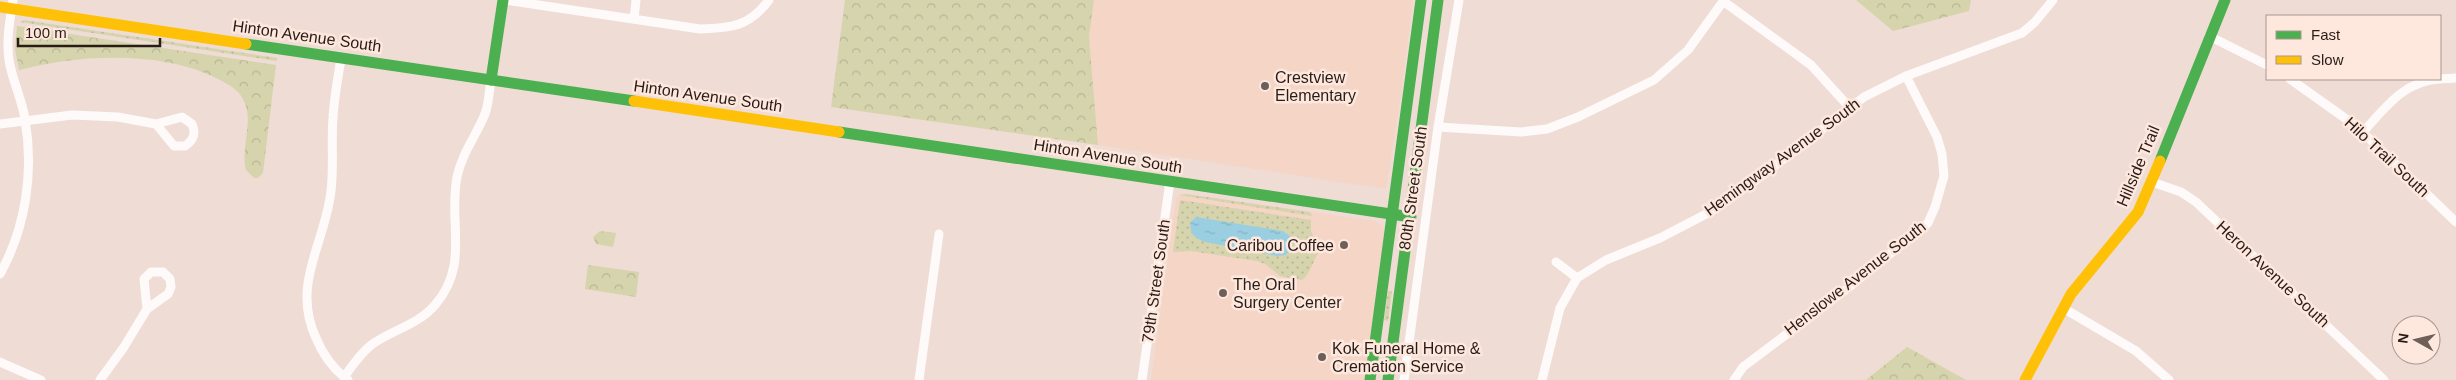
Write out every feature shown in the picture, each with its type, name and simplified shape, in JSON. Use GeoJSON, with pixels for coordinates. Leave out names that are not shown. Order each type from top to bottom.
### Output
{"type":"FeatureCollection","features":[{"type":"Feature","properties":{"kind":"main road"},"geometry":{"type":"LineString","coordinates":[[491,80],[504,0]]}},
{"type":"Feature","properties":{"kind":"main road","name":"80th Street South"},"geometry":{"type":"LineString","coordinates":[[1370,380],[1421,0]]}},
{"type":"Feature","properties":{"kind":"main road","name":"80th Street South"},"geometry":{"type":"LineString","coordinates":[[1388,380],[1411,217],[1438,0]]}},
{"type":"Feature","properties":{"kind":"main road","name":"Hillside Trail"},"geometry":{"type":"LineString","coordinates":[[2025,380],[2062,308],[2096,261],[2132,222],[2152,182],[2224,0]]}},
{"type":"Feature","properties":{"kind":"main road","name":"Hinton Avenue South"},"geometry":{"type":"LineString","coordinates":[[0,7],[13,4],[341,58],[1411,217]]}},
{"type":"Feature","properties":{"kind":"street"},"geometry":{"type":"LineString","coordinates":[[504,0],[700,29],[727,28],[752,18],[769,0]]}},
{"type":"Feature","properties":{"kind":"street"},"geometry":{"type":"LineString","coordinates":[[634,19],[636,0]]}},
{"type":"Feature","properties":{"kind":"street","name":"80th Street South"},"geometry":{"type":"LineString","coordinates":[[1404,380],[1438,127],[1459,0]]}},
{"type":"Feature","properties":{"kind":"street","name":"Hemingway Avenue South"},"geometry":{"type":"LineString","coordinates":[[1542,380],[1560,308],[1577,278],[1606,260],[1660,238],[1710,212],[1760,178],[1864,97],[1906,76],[2022,33],[2035,22],[2053,0]]}},
{"type":"Feature","properties":{"kind":"street"},"geometry":{"type":"LineString","coordinates":[[1438,127],[1521,132],[1547,129],[1578,117],[1654,80],[1688,50],[1724,1],[1811,65],[1850,108]]}},
{"type":"Feature","properties":{"kind":"street"},"geometry":{"type":"LineString","coordinates":[[0,274],[16,239],[26,196],[29,155],[26,120],[9,60],[8,44],[13,4]]}},
{"type":"Feature","properties":{"kind":"street"},"geometry":{"type":"LineString","coordinates":[[2209,36],[2266,64]]}},
{"type":"Feature","properties":{"kind":"street"},"geometry":{"type":"LineString","coordinates":[[341,58],[333,119],[331,193],[325,223],[310,266],[306,298],[311,326],[318,344],[331,364],[346,379],[368,347],[422,318],[436,304],[446,289],[457,255],[454,209],[457,176],[466,148],[485,114],[491,80]]}},
{"type":"Feature","properties":{"kind":"street","name":"Henslowe Avenue South"},"geometry":{"type":"LineString","coordinates":[[1734,380],[1743,367],[1848,288],[1928,223],[1944,176],[1942,154],[1937,136],[1906,76]]}},
{"type":"Feature","properties":{"kind":"street"},"geometry":{"type":"LineString","coordinates":[[2441,79],[2456,78]]}},
{"type":"Feature","properties":{"kind":"street","name":"Hilo Trail South"},"geometry":{"type":"LineString","coordinates":[[2291,80],[2363,132],[2456,222]]}},
{"type":"Feature","properties":{"kind":"street"},"geometry":{"type":"LineString","coordinates":[[2363,132],[2405,88],[2416,83],[2433,80]]}},
{"type":"Feature","properties":{"kind":"street"},"geometry":{"type":"LineString","coordinates":[[0,124],[54,116],[87,115],[128,118],[156,124]]}},
{"type":"Feature","properties":{"kind":"street","name":"79th Street South"},"geometry":{"type":"LineString","coordinates":[[1142,380],[1170,181]]}},
{"type":"Feature","properties":{"kind":"street","name":"Heron Avenue South"},"geometry":{"type":"LineString","coordinates":[[2152,182],[2182,192],[2196,202],[2384,380]]}},
{"type":"Feature","properties":{"kind":"street"},"geometry":{"type":"LineString","coordinates":[[920,380],[940,234]]}},
{"type":"Feature","properties":{"kind":"street"},"geometry":{"type":"LineString","coordinates":[[1556,262],[1577,278]]}},
{"type":"Feature","properties":{"kind":"street"},"geometry":{"type":"LineString","coordinates":[[2062,308],[2136,351],[2169,380]]}},
{"type":"Feature","properties":{"kind":"street"},"geometry":{"type":"LineString","coordinates":[[100,380],[124,347],[147,309]]}},
{"type":"Feature","properties":{"kind":"street"},"geometry":{"type":"LineString","coordinates":[[0,362],[41,380]]}},
{"type":"Feature","properties":{"kind":"shaded area"},"geometry":{"type":"Polygon","coordinates":[[[1094,0],[1413,0],[1401,95],[1386,189],[1098,145],[1089,37],[1094,0]]]}},
{"type":"Feature","properties":{"kind":"shaded area"},"geometry":{"type":"Polygon","coordinates":[[[1186,194],[1375,221],[1383,226],[1384,233],[1364,380],[1151,380],[1176,199],[1179,195],[1186,194]]]}},
{"type":"Feature","properties":{"kind":"green space"},"geometry":{"type":"Polygon","coordinates":[[[845,0],[1094,0],[1089,37],[1098,145],[831,107],[845,0]]]}},
{"type":"Feature","properties":{"kind":"green space"},"geometry":{"type":"Polygon","coordinates":[[[1856,0],[1971,0],[1969,11],[1893,31],[1856,0]]]}},
{"type":"Feature","properties":{"kind":"green space"},"geometry":{"type":"Polygon","coordinates":[[[24,20],[277,58],[277,61],[20,22],[24,20]]]}},
{"type":"Feature","properties":{"kind":"green space"},"geometry":{"type":"Polygon","coordinates":[[[17,26],[276,65],[263,173],[258,178],[254,178],[246,170],[245,153],[248,116],[246,107],[236,90],[220,80],[198,70],[148,59],[94,58],[19,70],[15,49],[17,26]]]}},
{"type":"Feature","properties":{"kind":"green space"},"geometry":{"type":"Polygon","coordinates":[[[1186,194],[1310,212],[1312,216],[1179,195],[1186,194]]]}},
{"type":"Feature","properties":{"kind":"green space"},"geometry":{"type":"Polygon","coordinates":[[[1180,200],[1311,220],[1311,232],[1321,250],[1308,274],[1302,280],[1280,276],[1265,264],[1257,261],[1191,251],[1173,252],[1180,200]]]}},
{"type":"Feature","properties":{"kind":"green space"},"geometry":{"type":"Polygon","coordinates":[[[600,231],[616,233],[613,247],[596,244],[593,237],[600,231]]]}},
{"type":"Feature","properties":{"kind":"green space"},"geometry":{"type":"Polygon","coordinates":[[[588,265],[639,272],[636,297],[585,289],[588,265]]]}},
{"type":"Feature","properties":{"kind":"green space"},"geometry":{"type":"Polygon","coordinates":[[[1388,291],[1392,291],[1388,321],[1384,320],[1388,291]]]}},
{"type":"Feature","properties":{"kind":"green space"},"geometry":{"type":"Polygon","coordinates":[[[1907,347],[1966,380],[1866,380],[1907,347]]]}},
{"type":"Feature","properties":{"kind":"water"},"geometry":{"type":"Polygon","coordinates":[[[1196,217],[1283,231],[1290,236],[1292,248],[1286,255],[1277,256],[1205,242],[1192,233],[1190,223],[1196,217]]]}},
{"type":"Feature","properties":{"kind":"traffic: fast"},"geometry":{"type":"LineString","coordinates":[[491,80],[503,0]]}},
{"type":"Feature","properties":{"kind":"traffic: fast"},"geometry":{"type":"LineString","coordinates":[[1370,380],[1421,0]]}},
{"type":"Feature","properties":{"kind":"traffic: fast"},"geometry":{"type":"LineString","coordinates":[[1388,380],[1438,0]]}},
{"type":"Feature","properties":{"kind":"traffic: fast"},"geometry":{"type":"LineString","coordinates":[[2160,161],[2225,0]]}},
{"type":"Feature","properties":{"kind":"traffic: fast"},"geometry":{"type":"LineString","coordinates":[[246,44],[634,101]]}},
{"type":"Feature","properties":{"kind":"traffic: fast"},"geometry":{"type":"LineString","coordinates":[[839,132],[1411,217]]}},
{"type":"Feature","properties":{"kind":"traffic: slow"},"geometry":{"type":"LineString","coordinates":[[0,7],[246,44]]}},
{"type":"Feature","properties":{"kind":"traffic: slow"},"geometry":{"type":"LineString","coordinates":[[634,101],[839,132]]}},
{"type":"Feature","properties":{"kind":"traffic: slow"},"geometry":{"type":"LineString","coordinates":[[2025,380],[2071,294],[2138,212],[2160,161]]}},
{"type":"Feature","properties":{"kind":"place","name":"Crestview Elementary"},"geometry":{"type":"Point","coordinates":[1265,86]}},
{"type":"Feature","properties":{"kind":"place","name":"Caribou Coffee"},"geometry":{"type":"Point","coordinates":[1344,245]}},
{"type":"Feature","properties":{"kind":"place","name":"The Oral Surgery Center"},"geometry":{"type":"Point","coordinates":[1223,293]}},
{"type":"Feature","properties":{"kind":"place","name":"Kok Funeral Home & Cremation Service"},"geometry":{"type":"Point","coordinates":[1322,357]}}]}
